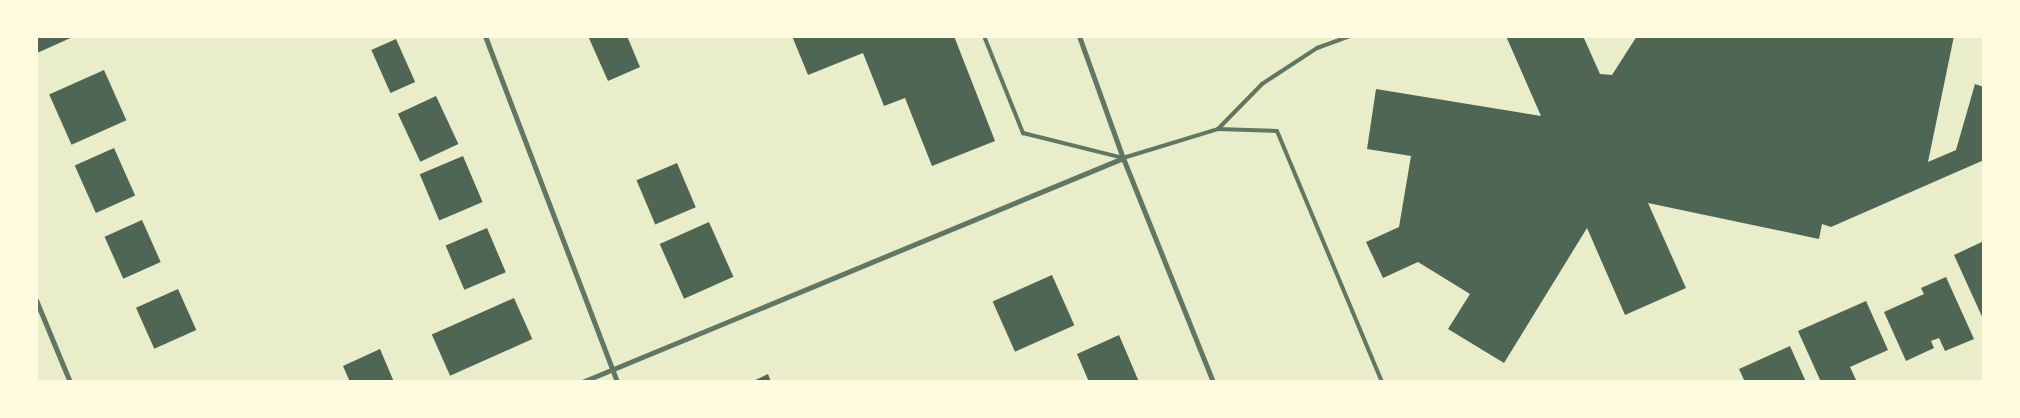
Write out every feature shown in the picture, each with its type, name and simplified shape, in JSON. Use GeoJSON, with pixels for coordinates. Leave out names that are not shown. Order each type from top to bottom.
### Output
{"type":"FeatureCollection","features":[{"type":"Feature","properties":{"kind":"street"},"geometry":{"type":"LineString","coordinates":[[485,36],[617,382]]}},
{"type":"Feature","properties":{"kind":"street"},"geometry":{"type":"LineString","coordinates":[[1079,36],[1123,158],[1213,382]]}},
{"type":"Feature","properties":{"kind":"street"},"geometry":{"type":"LineString","coordinates":[[582,382],[1123,158]]}},
{"type":"Feature","properties":{"kind":"street"},"geometry":{"type":"LineString","coordinates":[[37,302],[70,382]]}},
{"type":"Feature","properties":{"kind":"lane"},"geometry":{"type":"LineString","coordinates":[[984,36],[1024,132],[1123,158],[1218,130],[1277,131],[1382,382]]}},
{"type":"Feature","properties":{"kind":"lane"},"geometry":{"type":"LineString","coordinates":[[1218,130],[1262,84],[1317,48],[1350,36]]}},
{"type":"Feature","properties":{"kind":"building"},"geometry":{"type":"Polygon","coordinates":[[[36,36],[75,36],[37,53],[36,36]]]}},
{"type":"Feature","properties":{"kind":"building"},"geometry":{"type":"Polygon","coordinates":[[[588,36],[627,36],[640,67],[608,81],[588,36]]]}},
{"type":"Feature","properties":{"kind":"building"},"geometry":{"type":"Polygon","coordinates":[[[792,36],[954,36],[995,141],[932,166],[905,98],[884,106],[863,53],[808,75],[792,36]]]}},
{"type":"Feature","properties":{"kind":"building"},"geometry":{"type":"Polygon","coordinates":[[[1506,36],[1583,36],[1600,74],[1612,75],[1637,36],[1954,36],[1928,162],[1956,150],[1975,84],[1984,87],[1984,160],[1831,227],[1822,224],[1819,239],[1648,203],[1686,288],[1625,315],[1587,228],[1504,363],[1448,329],[1470,294],[1418,262],[1383,278],[1366,242],[1399,227],[1411,156],[1367,149],[1376,89],[1541,116],[1506,36]]]}},
{"type":"Feature","properties":{"kind":"building"},"geometry":{"type":"Polygon","coordinates":[[[396,39],[415,82],[390,93],[371,50],[396,39]]]}},
{"type":"Feature","properties":{"kind":"building"},"geometry":{"type":"Polygon","coordinates":[[[104,70],[126,120],[72,145],[49,94],[104,70]]]}},
{"type":"Feature","properties":{"kind":"building"},"geometry":{"type":"Polygon","coordinates":[[[436,96],[458,144],[420,162],[398,114],[436,96]]]}},
{"type":"Feature","properties":{"kind":"building"},"geometry":{"type":"Polygon","coordinates":[[[114,148],[135,196],[96,213],[75,165],[114,148]]]}},
{"type":"Feature","properties":{"kind":"building"},"geometry":{"type":"Polygon","coordinates":[[[463,156],[483,202],[439,220],[420,174],[463,156]]]}},
{"type":"Feature","properties":{"kind":"building"},"geometry":{"type":"Polygon","coordinates":[[[677,163],[696,207],[655,224],[636,180],[677,163]]]}},
{"type":"Feature","properties":{"kind":"building"},"geometry":{"type":"Polygon","coordinates":[[[142,220],[161,262],[123,279],[105,237],[142,220]]]}},
{"type":"Feature","properties":{"kind":"building"},"geometry":{"type":"Polygon","coordinates":[[[709,222],[733,277],[684,299],[660,244],[709,222]]]}},
{"type":"Feature","properties":{"kind":"building"},"geometry":{"type":"Polygon","coordinates":[[[487,228],[506,272],[464,290],[446,246],[487,228]]]}},
{"type":"Feature","properties":{"kind":"building"},"geometry":{"type":"Polygon","coordinates":[[[1984,241],[1984,321],[1954,255],[1984,241]]]}},
{"type":"Feature","properties":{"kind":"building"},"geometry":{"type":"Polygon","coordinates":[[[1052,275],[1074,325],[1015,352],[993,301],[1052,275]]]}},
{"type":"Feature","properties":{"kind":"building"},"geometry":{"type":"Polygon","coordinates":[[[1946,277],[1974,339],[1945,351],[1939,338],[1931,341],[1934,348],[1906,361],[1884,312],[1924,294],[1921,288],[1946,277]]]}},
{"type":"Feature","properties":{"kind":"building"},"geometry":{"type":"Polygon","coordinates":[[[178,289],[196,330],[154,349],[136,308],[178,289]]]}},
{"type":"Feature","properties":{"kind":"building"},"geometry":{"type":"Polygon","coordinates":[[[514,298],[532,339],[450,376],[432,335],[514,298]]]}},
{"type":"Feature","properties":{"kind":"building"},"geometry":{"type":"Polygon","coordinates":[[[1866,301],[1888,350],[1850,367],[1857,382],[1821,382],[1798,331],[1866,301]]]}},
{"type":"Feature","properties":{"kind":"building"},"geometry":{"type":"Polygon","coordinates":[[[1119,335],[1139,382],[1089,382],[1077,354],[1119,335]]]}},
{"type":"Feature","properties":{"kind":"building"},"geometry":{"type":"Polygon","coordinates":[[[1790,346],[1806,382],[1745,382],[1739,369],[1790,346]]]}},
{"type":"Feature","properties":{"kind":"building"},"geometry":{"type":"Polygon","coordinates":[[[380,349],[394,382],[350,382],[343,366],[380,349]]]}},
{"type":"Feature","properties":{"kind":"building"},"geometry":{"type":"Polygon","coordinates":[[[768,374],[771,382],[751,382],[768,374]]]}}]}
